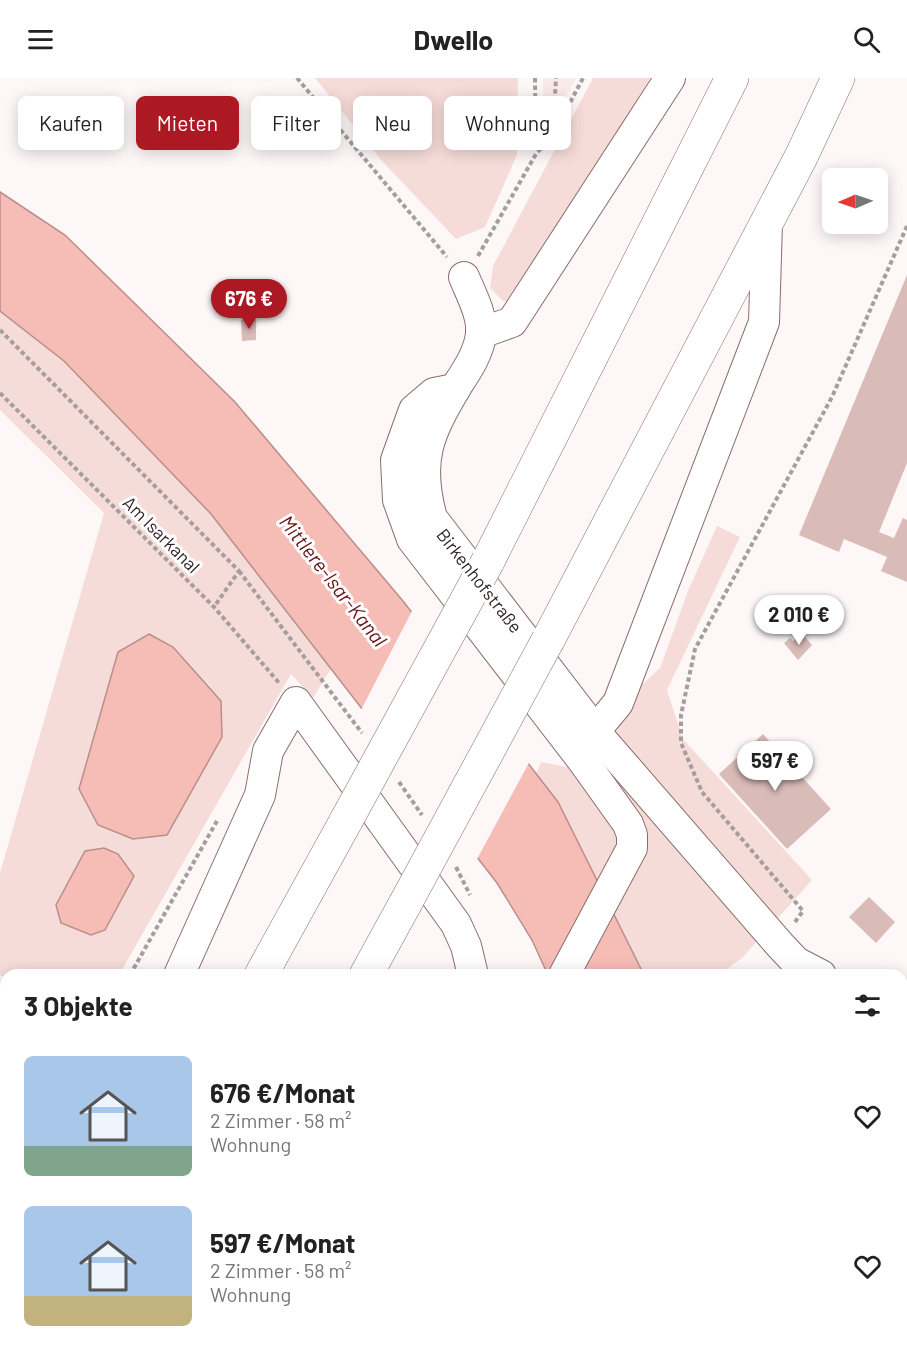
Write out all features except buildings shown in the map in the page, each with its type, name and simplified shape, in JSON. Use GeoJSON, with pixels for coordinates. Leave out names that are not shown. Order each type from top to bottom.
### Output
{"type":"FeatureCollection","features":[{"type":"Feature","properties":{"kind":"highway"},"geometry":{"type":"LineString","coordinates":[[264,969],[488,561],[732,78]]}},
{"type":"Feature","properties":{"kind":"highway"},"geometry":{"type":"LineString","coordinates":[[369,969],[548,640],[767,223],[838,78]]}},
{"type":"Feature","properties":{"kind":"street"},"geometry":{"type":"LineString","coordinates":[[481,333],[512,322],[670,78]]}},
{"type":"Feature","properties":{"kind":"street"},"geometry":{"type":"LineString","coordinates":[[595,731],[618,703],[764,322],[767,223]]}},
{"type":"Feature","properties":{"kind":"street","name":"Birkenhofstraße"},"geometry":{"type":"LineString","coordinates":[[464,277],[476,306],[481,333],[471,364],[433,428],[424,463],[424,490],[432,518],[595,731],[780,945],[796,962],[809,969]]}},
{"type":"Feature","properties":{"kind":"street"},"geometry":{"type":"LineString","coordinates":[[456,389],[434,393],[414,410],[396,460],[398,500],[412,539],[583,761],[628,824],[632,835],[632,848],[567,969]]}},
{"type":"Feature","properties":{"kind":"street"},"geometry":{"type":"LineString","coordinates":[[182,969],[260,795],[268,751],[296,702],[456,924],[466,946],[472,969]]}},
{"type":"Feature","properties":{"kind":"path"},"geometry":{"type":"LineString","coordinates":[[297,78],[464,277],[496,229],[540,150]]}},
{"type":"Feature","properties":{"kind":"path"},"geometry":{"type":"LineString","coordinates":[[535,78],[536,154]]}},
{"type":"Feature","properties":{"kind":"path"},"geometry":{"type":"LineString","coordinates":[[555,96],[556,78]]}},
{"type":"Feature","properties":{"kind":"path"},"geometry":{"type":"LineString","coordinates":[[571,101],[583,78]]}},
{"type":"Feature","properties":{"kind":"path"},"geometry":{"type":"LineString","coordinates":[[780,945],[803,911],[702,792],[681,743],[681,715],[695,649],[832,397],[907,226]]}},
{"type":"Feature","properties":{"kind":"path"},"geometry":{"type":"LineString","coordinates":[[0,330],[239,571],[366,738]]}},
{"type":"Feature","properties":{"kind":"path","name":"Am Isarkanal"},"geometry":{"type":"LineString","coordinates":[[0,393],[214,608],[296,702]]}},
{"type":"Feature","properties":{"kind":"path"},"geometry":{"type":"LineString","coordinates":[[214,608],[239,571]]}},
{"type":"Feature","properties":{"kind":"path"},"geometry":{"type":"LineString","coordinates":[[392,774],[425,821]]}},
{"type":"Feature","properties":{"kind":"path"},"geometry":{"type":"LineString","coordinates":[[133,969],[221,813]]}},
{"type":"Feature","properties":{"kind":"path"},"geometry":{"type":"LineString","coordinates":[[452,860],[458,870]]}},
{"type":"Feature","properties":{"kind":"shaded area"},"geometry":{"type":"Polygon","coordinates":[[[315,78],[518,78],[518,96],[444,96],[444,150],[517,150],[517,155],[485,227],[456,239],[373,150],[432,150],[432,96],[353,96],[353,125],[341,110],[341,96],[330,96],[315,78]]]}},
{"type":"Feature","properties":{"kind":"shaded area"},"geometry":{"type":"Polygon","coordinates":[[[543,78],[576,78],[567,96],[543,96],[543,78]]]}},
{"type":"Feature","properties":{"kind":"shaded area"},"geometry":{"type":"Polygon","coordinates":[[[593,78],[650,78],[513,302],[503,301],[490,288],[493,266],[555,150],[571,150],[571,119],[593,78]]]}},
{"type":"Feature","properties":{"kind":"shaded area"},"geometry":{"type":"Polygon","coordinates":[[[0,311],[64,361],[214,517],[332,667],[313,698],[291,674],[122,969],[0,969],[0,873],[104,513],[0,410],[0,311]]]}},
{"type":"Feature","properties":{"kind":"shaded area"},"geometry":{"type":"Polygon","coordinates":[[[717,526],[740,537],[667,690],[683,739],[812,880],[743,957],[727,969],[641,969],[558,802],[536,774],[541,762],[572,768],[639,852],[601,775],[630,696],[660,668],[688,591],[717,526]]]}},
{"type":"Feature","properties":{"kind":"water","name":"Mittlere-Isar-Kanal"},"geometry":{"type":"Polygon","coordinates":[[[0,192],[65,235],[235,402],[403,601],[558,802],[641,969],[545,969],[532,940],[497,883],[211,514],[64,361],[0,311],[0,192]]]}},
{"type":"Feature","properties":{"kind":"water"},"geometry":{"type":"Polygon","coordinates":[[[149,634],[173,647],[221,701],[222,737],[167,835],[133,839],[98,825],[79,789],[118,652],[149,634]]]}},
{"type":"Feature","properties":{"kind":"water"},"geometry":{"type":"Polygon","coordinates":[[[104,848],[118,854],[134,876],[105,930],[91,935],[61,923],[56,905],[85,851],[104,848]]]}},
{"type":"Feature","properties":{"kind":"pier"},"geometry":{"type":"Polygon","coordinates":[[[413,609],[530,761],[476,861],[361,710],[413,609]]]}}]}
